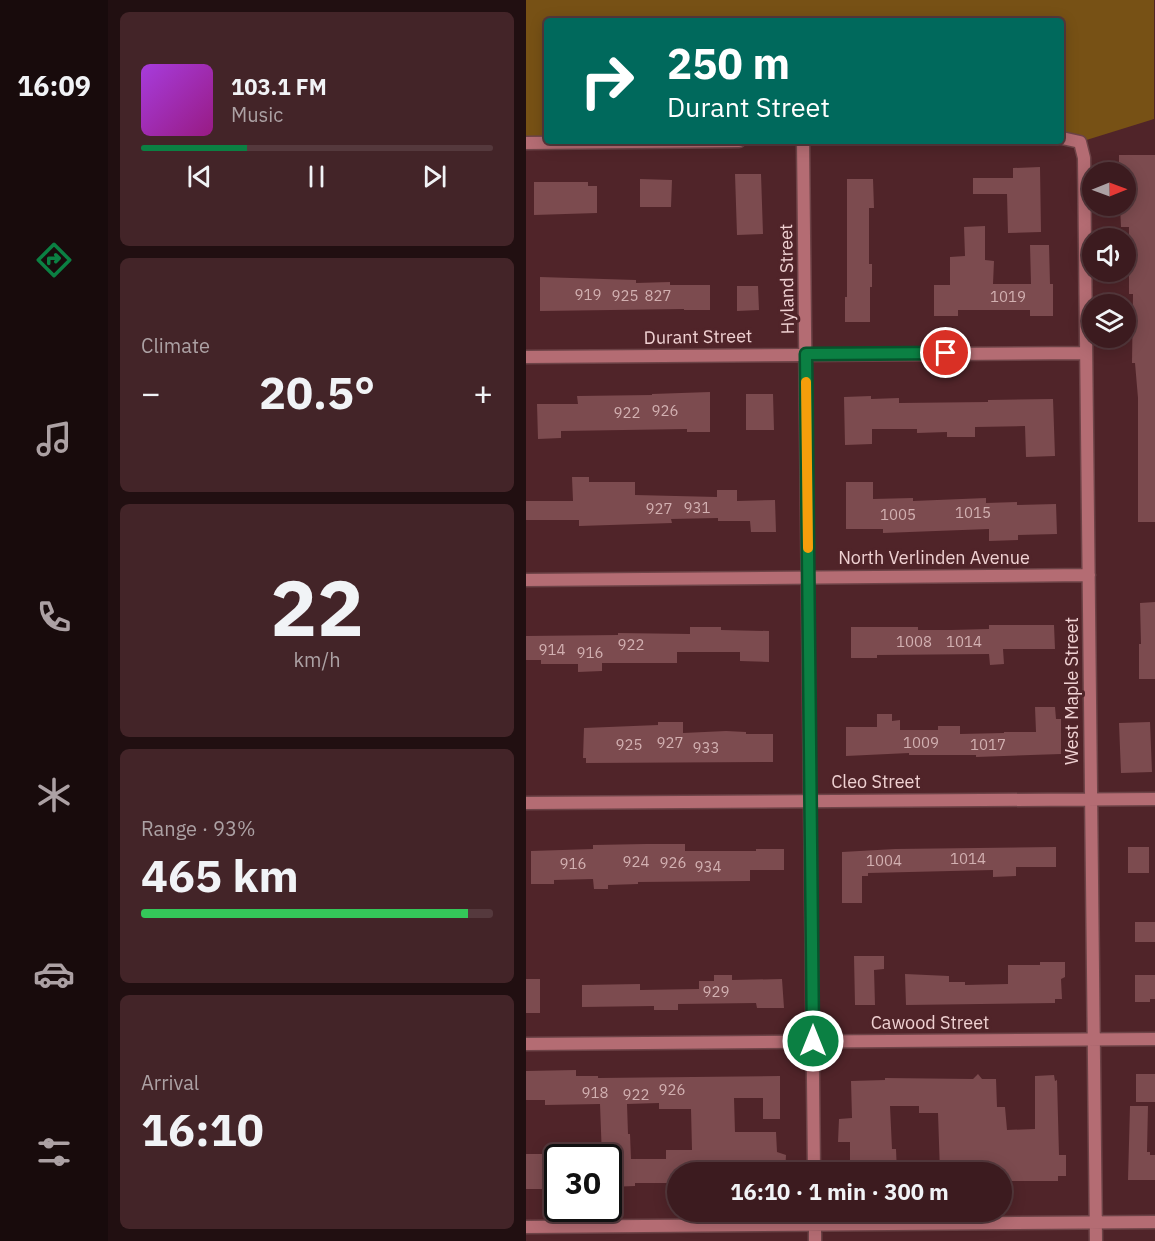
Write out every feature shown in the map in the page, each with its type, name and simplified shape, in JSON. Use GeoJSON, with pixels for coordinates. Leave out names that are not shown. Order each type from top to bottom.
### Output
{"type":"FeatureCollection","features":[{"type":"Feature","properties":{"kind":"street","name":"West Maple Street"},"geometry":{"type":"LineString","coordinates":[[1064,138],[1080,142],[1084,158],[1096,1241]]}},
{"type":"Feature","properties":{"kind":"street"},"geometry":{"type":"LineString","coordinates":[[526,143],[544,143]]}},
{"type":"Feature","properties":{"kind":"street","name":"Hyland Street"},"geometry":{"type":"LineString","coordinates":[[803,144],[814,1162]]}},
{"type":"Feature","properties":{"kind":"street","name":"Durant Street"},"geometry":{"type":"LineString","coordinates":[[526,357],[1086,353]]}},
{"type":"Feature","properties":{"kind":"street","name":"North Verlinden Avenue"},"geometry":{"type":"LineString","coordinates":[[526,580],[1089,575]]}},
{"type":"Feature","properties":{"kind":"street","name":"Cleo Street"},"geometry":{"type":"LineString","coordinates":[[526,803],[1154,799]]}},
{"type":"Feature","properties":{"kind":"street","name":"Cawood Street"},"geometry":{"type":"LineString","coordinates":[[526,1044],[1154,1039]]}},
{"type":"Feature","properties":{"kind":"street"},"geometry":{"type":"LineString","coordinates":[[1012,1221],[1154,1222]]}},
{"type":"Feature","properties":{"kind":"street"},"geometry":{"type":"LineString","coordinates":[[526,1227],[687,1222]]}},
{"type":"Feature","properties":{"kind":"street"},"geometry":{"type":"LineString","coordinates":[[815,1222],[816,1241]]}},
{"type":"Feature","properties":{"kind":"shaded area"},"geometry":{"type":"Polygon","coordinates":[[[526,0],[1154,0],[1154,119],[1080,142],[1064,142],[1064,18],[544,18],[544,144],[803,144],[526,146],[526,0]]]}},
{"type":"Feature","properties":{"kind":"building"},"geometry":{"type":"Polygon","coordinates":[[[1119,155],[1155,155],[1155,522],[1138,522],[1138,398],[1135,363],[1132,363],[1132,348],[1136,348],[1136,294],[1129,294],[1129,282],[1136,282],[1136,228],[1121,227],[1120,216],[1136,216],[1136,162],[1119,162],[1119,155]]]}},
{"type":"Feature","properties":{"kind":"building"},"geometry":{"type":"Polygon","coordinates":[[[1040,167],[1041,232],[1008,233],[1007,194],[973,194],[973,178],[1013,178],[1013,168],[1040,167]]]}},
{"type":"Feature","properties":{"kind":"building"},"geometry":{"type":"Polygon","coordinates":[[[735,174],[761,174],[763,234],[737,235],[735,174]]]}},
{"type":"Feature","properties":{"kind":"building"},"geometry":{"type":"Polygon","coordinates":[[[640,179],[672,180],[671,207],[640,207],[640,179]]]}},
{"type":"Feature","properties":{"kind":"building"},"geometry":{"type":"Polygon","coordinates":[[[847,179],[873,179],[874,208],[869,208],[869,264],[872,264],[870,322],[845,322],[847,179]]]}},
{"type":"Feature","properties":{"kind":"building"},"geometry":{"type":"Polygon","coordinates":[[[534,182],[588,182],[588,186],[597,186],[597,213],[534,215],[534,182]]]}},
{"type":"Feature","properties":{"kind":"building"},"geometry":{"type":"Polygon","coordinates":[[[985,226],[985,260],[994,261],[993,284],[1031,284],[1030,245],[1049,245],[1053,316],[1030,316],[1030,310],[958,310],[958,316],[934,316],[934,285],[950,285],[950,257],[965,256],[964,227],[985,226]]]}},
{"type":"Feature","properties":{"kind":"building"},"geometry":{"type":"Polygon","coordinates":[[[540,277],[636,280],[636,283],[670,282],[670,285],[710,285],[710,310],[540,311],[540,277]]]}},
{"type":"Feature","properties":{"kind":"building"},"geometry":{"type":"Polygon","coordinates":[[[737,286],[758,286],[759,310],[737,311],[737,286]]]}},
{"type":"Feature","properties":{"kind":"building"},"geometry":{"type":"Polygon","coordinates":[[[710,392],[710,432],[687,432],[687,429],[561,431],[561,438],[538,439],[537,404],[578,404],[577,396],[710,392]]]}},
{"type":"Feature","properties":{"kind":"building"},"geometry":{"type":"Polygon","coordinates":[[[746,394],[773,394],[774,430],[746,430],[746,394]]]}},
{"type":"Feature","properties":{"kind":"building"},"geometry":{"type":"Polygon","coordinates":[[[871,396],[871,399],[899,398],[899,403],[1053,399],[1055,456],[1026,457],[1025,426],[975,427],[975,437],[947,437],[947,432],[917,433],[917,429],[872,429],[872,444],[845,445],[844,397],[871,396]]]}},
{"type":"Feature","properties":{"kind":"building"},"geometry":{"type":"Polygon","coordinates":[[[572,477],[589,477],[589,482],[635,482],[635,495],[717,497],[717,490],[737,490],[737,501],[775,500],[776,532],[751,532],[750,521],[718,521],[718,518],[671,519],[672,523],[579,526],[579,520],[526,520],[526,501],[573,501],[572,477]]]}},
{"type":"Feature","properties":{"kind":"building"},"geometry":{"type":"Polygon","coordinates":[[[846,482],[873,482],[873,499],[913,498],[913,501],[986,498],[986,503],[1056,504],[1057,534],[1018,535],[1018,540],[989,541],[989,529],[883,533],[883,529],[846,529],[846,482]]]}},
{"type":"Feature","properties":{"kind":"building"},"geometry":{"type":"Polygon","coordinates":[[[1155,602],[1155,679],[1139,679],[1140,603],[1155,602]]]}},
{"type":"Feature","properties":{"kind":"building"},"geometry":{"type":"Polygon","coordinates":[[[989,625],[1054,625],[1055,649],[1003,649],[1004,664],[990,665],[989,654],[877,655],[877,658],[851,658],[851,627],[918,627],[918,630],[951,630],[989,629],[989,625]]]}},
{"type":"Feature","properties":{"kind":"building"},"geometry":{"type":"Polygon","coordinates":[[[690,627],[769,631],[769,662],[740,661],[740,652],[677,652],[677,663],[602,663],[602,671],[578,672],[578,664],[541,664],[541,660],[526,660],[526,636],[618,635],[618,633],[690,634],[690,627]]]}},
{"type":"Feature","properties":{"kind":"building"},"geometry":{"type":"Polygon","coordinates":[[[1035,707],[1055,707],[1056,719],[1061,719],[1061,754],[976,757],[976,755],[909,755],[909,753],[846,756],[846,727],[877,727],[877,714],[892,714],[892,721],[900,720],[900,730],[938,730],[938,726],[960,726],[960,734],[1036,732],[1035,707]]]}},
{"type":"Feature","properties":{"kind":"building"},"geometry":{"type":"Polygon","coordinates":[[[658,722],[683,722],[683,733],[726,731],[773,734],[773,762],[586,763],[586,758],[583,758],[584,728],[658,725],[658,722]]]}},
{"type":"Feature","properties":{"kind":"building"},"geometry":{"type":"Polygon","coordinates":[[[1150,722],[1152,772],[1121,773],[1119,723],[1150,722]]]}},
{"type":"Feature","properties":{"kind":"building"},"geometry":{"type":"Polygon","coordinates":[[[685,844],[685,851],[784,849],[784,870],[750,870],[750,881],[638,882],[638,884],[608,885],[608,889],[594,889],[593,879],[554,880],[554,884],[531,884],[531,851],[593,849],[593,845],[685,844]]]}},
{"type":"Feature","properties":{"kind":"building"},"geometry":{"type":"Polygon","coordinates":[[[1056,847],[1056,867],[1016,867],[1016,876],[993,877],[993,870],[868,873],[868,876],[862,876],[862,903],[842,903],[842,852],[1056,847]]]}},
{"type":"Feature","properties":{"kind":"building"},"geometry":{"type":"Polygon","coordinates":[[[1128,847],[1149,847],[1149,873],[1128,873],[1128,847]]]}},
{"type":"Feature","properties":{"kind":"building"},"geometry":{"type":"Polygon","coordinates":[[[1135,922],[1155,922],[1155,942],[1135,942],[1135,922]]]}},
{"type":"Feature","properties":{"kind":"building"},"geometry":{"type":"Polygon","coordinates":[[[854,956],[884,956],[884,969],[874,970],[875,1005],[855,1005],[854,956]]]}},
{"type":"Feature","properties":{"kind":"building"},"geometry":{"type":"Polygon","coordinates":[[[1040,962],[1065,962],[1065,977],[1061,979],[1062,999],[1055,999],[1055,1003],[906,1005],[905,974],[949,976],[949,982],[965,982],[965,985],[1008,984],[1008,965],[1040,965],[1040,962]]]}},
{"type":"Feature","properties":{"kind":"building"},"geometry":{"type":"Polygon","coordinates":[[[714,975],[732,975],[732,980],[782,979],[784,1008],[757,1008],[756,1003],[678,1004],[678,1010],[654,1010],[654,1006],[582,1007],[582,985],[640,984],[640,990],[699,989],[699,981],[714,981],[714,975]]]}},
{"type":"Feature","properties":{"kind":"building"},"geometry":{"type":"Polygon","coordinates":[[[1135,975],[1155,975],[1155,999],[1150,999],[1150,1002],[1135,1002],[1135,975]]]}},
{"type":"Feature","properties":{"kind":"building"},"geometry":{"type":"Polygon","coordinates":[[[526,979],[540,979],[540,1013],[526,1013],[526,979]]]}},
{"type":"Feature","properties":{"kind":"building"},"geometry":{"type":"Polygon","coordinates":[[[576,1070],[576,1076],[598,1076],[598,1078],[780,1076],[780,1119],[763,1119],[763,1098],[734,1098],[735,1132],[776,1132],[777,1152],[786,1155],[786,1162],[667,1162],[667,1183],[635,1183],[635,1186],[622,1186],[622,1144],[601,1144],[600,1104],[545,1105],[545,1100],[526,1100],[526,1071],[576,1070]],[[659,1103],[627,1104],[631,1159],[666,1159],[666,1150],[692,1150],[691,1109],[659,1109],[659,1103]]]}},
{"type":"Feature","properties":{"kind":"building"},"geometry":{"type":"Polygon","coordinates":[[[978,1074],[982,1079],[996,1079],[997,1107],[1005,1107],[1007,1130],[1035,1129],[1035,1076],[1054,1075],[1055,1081],[1057,1080],[1059,1155],[1066,1155],[1066,1176],[1058,1176],[1058,1181],[1012,1181],[1012,1162],[940,1162],[938,1113],[919,1113],[919,1106],[890,1106],[892,1149],[896,1149],[897,1162],[850,1162],[850,1142],[838,1142],[839,1119],[852,1118],[851,1081],[885,1080],[885,1078],[973,1079],[978,1074]]]}},
{"type":"Feature","properties":{"kind":"building"},"geometry":{"type":"Polygon","coordinates":[[[1136,1074],[1155,1074],[1155,1102],[1136,1102],[1136,1074]]]}},
{"type":"Feature","properties":{"kind":"building"},"geometry":{"type":"Polygon","coordinates":[[[1130,1106],[1148,1106],[1147,1152],[1155,1155],[1155,1180],[1128,1180],[1130,1106]]]}},
{"type":"Feature","properties":{"kind":"building"},"geometry":{"type":"Polygon","coordinates":[[[526,1154],[543,1154],[543,1189],[526,1189],[526,1154]]]}},
{"type":"Feature","properties":{"kind":"slow traffic"},"geometry":{"type":"LineString","coordinates":[[806,382],[808,548]]}},
{"type":"Feature","properties":{"kind":"route"},"geometry":{"type":"LineString","coordinates":[[813,1041],[806,354],[946,353]]}}]}
